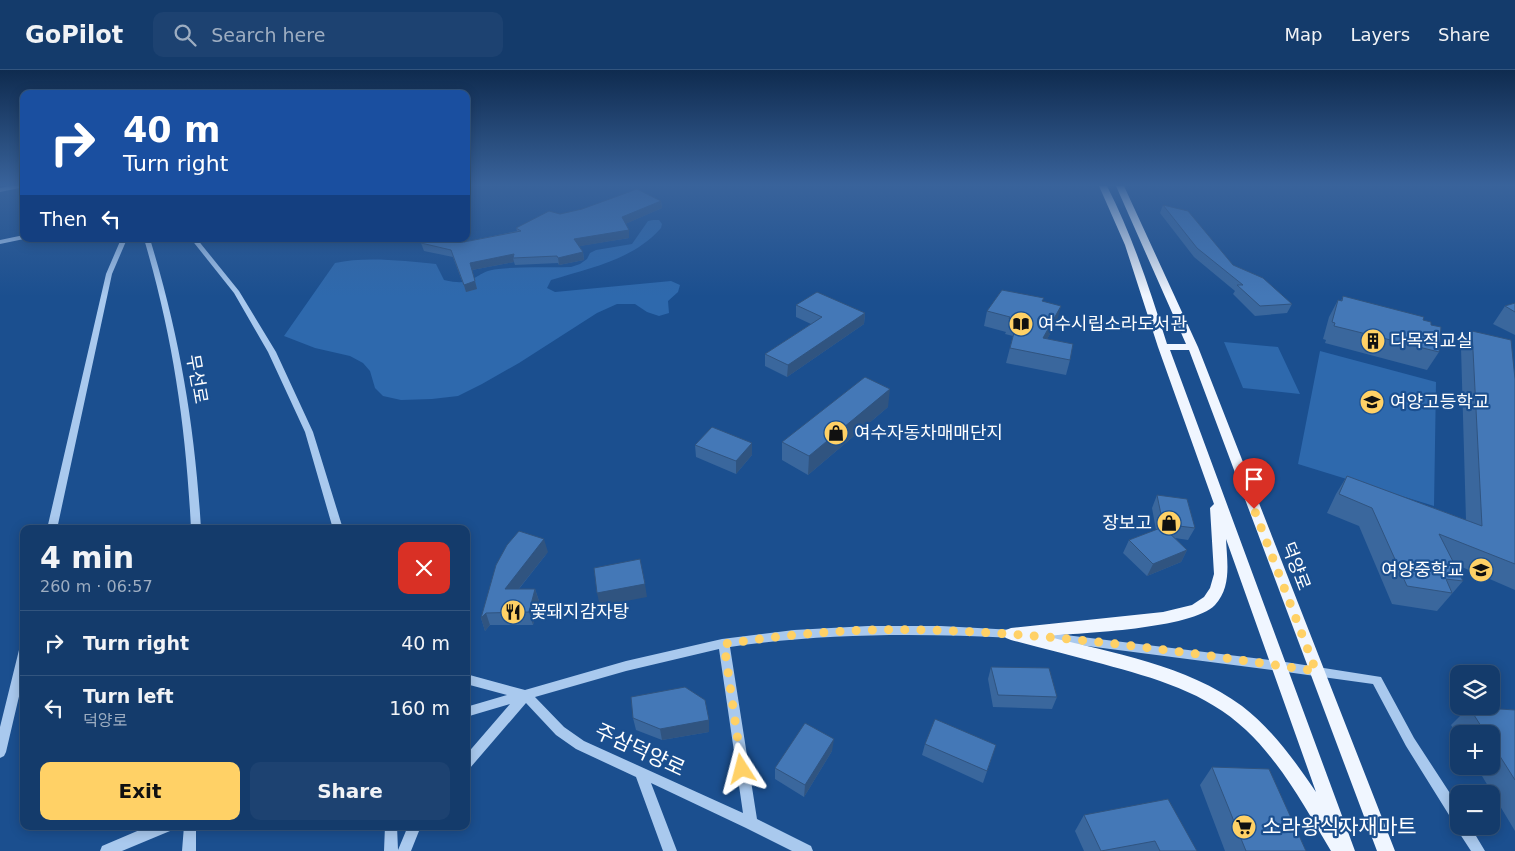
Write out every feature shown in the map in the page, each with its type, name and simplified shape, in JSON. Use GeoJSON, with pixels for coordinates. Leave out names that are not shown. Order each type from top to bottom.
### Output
{"type":"FeatureCollection","features":[{"type":"Feature","properties":{"kind":"main road"},"geometry":{"type":"LineString","coordinates":[[1120,222],[1145,287],[1163,347],[1344,851]]}},
{"type":"Feature","properties":{"kind":"main road","name":"덕양로"},"geometry":{"type":"LineString","coordinates":[[1137,222],[1192,347],[1386,851]]}},
{"type":"Feature","properties":{"kind":"main road"},"geometry":{"type":"LineString","coordinates":[[1163,347],[1192,347]]}},
{"type":"Feature","properties":{"kind":"main road"},"geometry":{"type":"LineString","coordinates":[[1011,634],[1163,618],[1196,610],[1209,601],[1217,589],[1221,574],[1215,490]]}},
{"type":"Feature","properties":{"kind":"main road"},"geometry":{"type":"LineString","coordinates":[[1011,634],[1144,670],[1198,688],[1238,712],[1270,745],[1344,851]]}},
{"type":"Feature","properties":{"kind":"street"},"geometry":{"type":"LineString","coordinates":[[0,242],[20,238]]}},
{"type":"Feature","properties":{"kind":"street"},"geometry":{"type":"LineString","coordinates":[[53,525],[109,274],[123,242]]}},
{"type":"Feature","properties":{"kind":"street","name":"무선로"},"geometry":{"type":"LineString","coordinates":[[148,242],[164,289],[186,405],[193,468],[196,525]]}},
{"type":"Feature","properties":{"kind":"street"},"geometry":{"type":"LineString","coordinates":[[196,242],[237,292],[272,352],[308,432],[337,525]]}},
{"type":"Feature","properties":{"kind":"street"},"geometry":{"type":"LineString","coordinates":[[470,711],[646,661],[724,644],[830,632],[923,630],[1056,638],[1377,680],[1410,742],[1450,806]]}},
{"type":"Feature","properties":{"kind":"street"},"geometry":{"type":"LineString","coordinates":[[724,644],[751,823]]}},
{"type":"Feature","properties":{"kind":"street"},"geometry":{"type":"LineString","coordinates":[[0,752],[20,666]]}},
{"type":"Feature","properties":{"kind":"street"},"geometry":{"type":"LineString","coordinates":[[470,680],[526,695]]}},
{"type":"Feature","properties":{"kind":"street"},"geometry":{"type":"LineString","coordinates":[[470,759],[526,695]]}},
{"type":"Feature","properties":{"kind":"street","name":"주삼덕양로"},"geometry":{"type":"LineString","coordinates":[[526,695],[570,739],[751,823],[806,851]]}},
{"type":"Feature","properties":{"kind":"street"},"geometry":{"type":"LineString","coordinates":[[642,774],[670,851]]}},
{"type":"Feature","properties":{"kind":"street"},"geometry":{"type":"LineString","coordinates":[[107,851],[156,830]]}},
{"type":"Feature","properties":{"kind":"street"},"geometry":{"type":"LineString","coordinates":[[189,851],[190,830]]}},
{"type":"Feature","properties":{"kind":"street"},"geometry":{"type":"LineString","coordinates":[[390,830],[391,851]]}},
{"type":"Feature","properties":{"kind":"street"},"geometry":{"type":"LineString","coordinates":[[404,851],[413,830]]}},
{"type":"Feature","properties":{"kind":"street"},"geometry":{"type":"LineString","coordinates":[[1468,835],[1478,851]]}},
{"type":"Feature","properties":{"kind":"shaded area"},"geometry":{"type":"Polygon","coordinates":[[[647,222],[662,224],[661,228],[650,239],[637,248],[610,262],[551,280],[547,288],[555,292],[671,281],[680,285],[678,292],[668,301],[669,313],[659,316],[647,312],[635,304],[617,304],[597,313],[519,363],[458,396],[401,400],[383,396],[375,388],[370,371],[363,363],[350,356],[315,348],[284,336],[335,263],[372,259],[436,264],[444,280],[463,282],[498,269],[571,267],[580,264],[587,259],[590,253],[596,250],[632,244],[647,222]]]}},
{"type":"Feature","properties":{"kind":"shaded area"},"geometry":{"type":"Polygon","coordinates":[[[1224,342],[1278,347],[1300,394],[1243,388],[1224,342]]]}},
{"type":"Feature","properties":{"kind":"shaded area"},"geometry":{"type":"Polygon","coordinates":[[[1320,351],[1436,382],[1434,506],[1298,464],[1320,351]]]}},
{"type":"Feature","properties":{"kind":"building"},"geometry":{"type":"Polygon","coordinates":[[[527,222],[625,222],[629,230],[574,239],[583,252],[558,258],[557,256],[513,258],[514,254],[470,263],[475,281],[464,285],[451,250],[421,243],[470,242],[521,231],[516,228],[527,222]]]}},
{"type":"Feature","properties":{"kind":"building"},"geometry":{"type":"Polygon","coordinates":[[[1177,222],[1198,222],[1233,265],[1263,278],[1292,304],[1260,306],[1237,285],[1243,285],[1197,248],[1177,222]]]}},
{"type":"Feature","properties":{"kind":"building"},"geometry":{"type":"Polygon","coordinates":[[[1002,290],[1044,298],[1042,301],[1061,306],[1043,338],[1073,344],[1070,360],[1010,348],[1017,321],[1009,319],[1010,317],[987,311],[1002,290]]]}},
{"type":"Feature","properties":{"kind":"building"},"geometry":{"type":"Polygon","coordinates":[[[817,292],[865,313],[788,365],[765,354],[822,317],[796,305],[817,292]]]}},
{"type":"Feature","properties":{"kind":"building"},"geometry":{"type":"Polygon","coordinates":[[[1343,296],[1424,317],[1423,320],[1431,322],[1431,325],[1441,327],[1439,352],[1334,326],[1335,323],[1332,322],[1338,300],[1342,301],[1343,296]]]}},
{"type":"Feature","properties":{"kind":"building"},"geometry":{"type":"Polygon","coordinates":[[[1515,303],[1515,312],[1505,306],[1515,303]]]}},
{"type":"Feature","properties":{"kind":"building"},"geometry":{"type":"Polygon","coordinates":[[[1472,331],[1511,340],[1515,379],[1515,564],[1439,534],[1463,581],[1446,579],[1452,593],[1407,586],[1372,508],[1339,494],[1347,476],[1482,526],[1472,331]]]}},
{"type":"Feature","properties":{"kind":"building"},"geometry":{"type":"Polygon","coordinates":[[[865,377],[890,389],[809,456],[782,442],[865,377]]]}},
{"type":"Feature","properties":{"kind":"building"},"geometry":{"type":"Polygon","coordinates":[[[712,427],[752,443],[736,461],[695,445],[712,427]]]}},
{"type":"Feature","properties":{"kind":"building"},"geometry":{"type":"Polygon","coordinates":[[[1157,495],[1187,499],[1195,528],[1163,524],[1157,495]]]}},
{"type":"Feature","properties":{"kind":"building"},"geometry":{"type":"Polygon","coordinates":[[[1163,527],[1187,550],[1153,564],[1129,540],[1163,527]]]}},
{"type":"Feature","properties":{"kind":"building"},"geometry":{"type":"Polygon","coordinates":[[[519,531],[544,539],[505,589],[535,589],[529,612],[486,613],[481,618],[496,565],[507,545],[519,531]]]}},
{"type":"Feature","properties":{"kind":"building"},"geometry":{"type":"Polygon","coordinates":[[[640,559],[645,584],[597,593],[594,568],[640,559]]]}},
{"type":"Feature","properties":{"kind":"building"},"geometry":{"type":"Polygon","coordinates":[[[991,667],[1049,668],[1057,697],[998,695],[991,667]]]}},
{"type":"Feature","properties":{"kind":"building"},"geometry":{"type":"Polygon","coordinates":[[[685,687],[705,700],[709,720],[660,729],[633,718],[631,697],[685,687]]]}},
{"type":"Feature","properties":{"kind":"building"},"geometry":{"type":"Polygon","coordinates":[[[1500,709],[1515,710],[1515,780],[1500,756],[1500,725],[1480,725],[1474,715],[1500,715],[1500,709]]]}},
{"type":"Feature","properties":{"kind":"building"},"geometry":{"type":"Polygon","coordinates":[[[935,719],[996,745],[987,771],[925,744],[935,719]]]}},
{"type":"Feature","properties":{"kind":"building"},"geometry":{"type":"Polygon","coordinates":[[[805,723],[834,739],[805,785],[775,768],[805,723]]]}},
{"type":"Feature","properties":{"kind":"building"},"geometry":{"type":"Polygon","coordinates":[[[1212,767],[1269,769],[1306,851],[1246,851],[1212,767]]]}},
{"type":"Feature","properties":{"kind":"building"},"geometry":{"type":"Polygon","coordinates":[[[1168,799],[1197,851],[1160,851],[1155,841],[1101,851],[1084,815],[1168,799]]]}},
{"type":"Feature","properties":{"kind":"place","name":"여수시립소라도서관"},"geometry":{"type":"Point","coordinates":[1021,324]}},
{"type":"Feature","properties":{"kind":"place","name":"다목적교실"},"geometry":{"type":"Point","coordinates":[1373,341]}},
{"type":"Feature","properties":{"kind":"place","name":"여양고등학교"},"geometry":{"type":"Point","coordinates":[1372,402]}},
{"type":"Feature","properties":{"kind":"place","name":"여수자동차매매단지"},"geometry":{"type":"Point","coordinates":[836,433]}},
{"type":"Feature","properties":{"kind":"place","name":"장보고"},"geometry":{"type":"Point","coordinates":[1169,523]}},
{"type":"Feature","properties":{"kind":"place","name":"여양중학교"},"geometry":{"type":"Point","coordinates":[1481,570]}},
{"type":"Feature","properties":{"kind":"place","name":"꽃돼지감자탕"},"geometry":{"type":"Point","coordinates":[513,612]}},
{"type":"Feature","properties":{"kind":"place","name":"소라왕식자재마트"},"geometry":{"type":"Point","coordinates":[1244,827]}},
{"type":"Feature","properties":{"kind":"route"},"geometry":{"type":"LineString","coordinates":[[742,769],[724,644],[778,636],[830,632],[923,630],[1011,634],[1142,648],[1316,671],[1254,509]]}}]}
